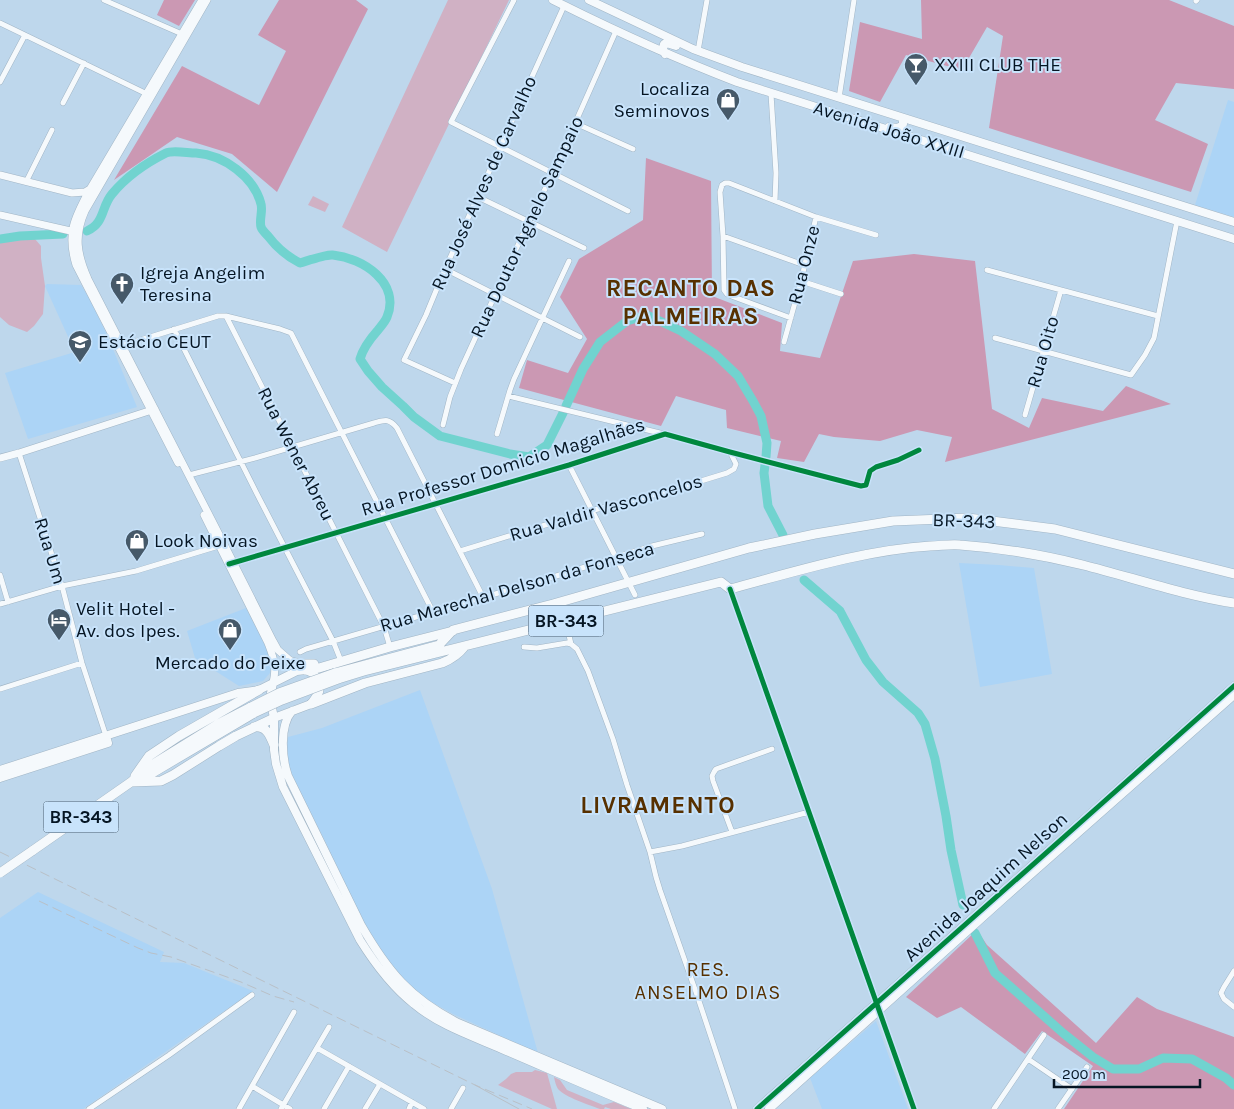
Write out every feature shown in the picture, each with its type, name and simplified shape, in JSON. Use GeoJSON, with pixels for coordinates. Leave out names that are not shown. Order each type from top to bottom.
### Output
{"type":"FeatureCollection","features":[{"type":"Feature","properties":{"kind":"highway","name":"BR-343"},"geometry":{"type":"LineString","coordinates":[[340,661],[749,548],[893,521],[968,518],[1055,529],[1234,574]]}},
{"type":"Feature","properties":{"kind":"highway","name":"BR-343"},"geometry":{"type":"LineString","coordinates":[[0,873],[131,782],[150,766],[218,724],[252,710],[279,694],[410,656],[464,646],[565,622],[721,582],[730,590],[808,568],[878,552],[910,547],[958,545],[1028,553],[1082,565],[1208,599],[1234,603]]}},
{"type":"Feature","properties":{"kind":"highway","name":"BR-343"},"geometry":{"type":"LineString","coordinates":[[410,656],[439,645],[453,630]]}},
{"type":"Feature","properties":{"kind":"highway"},"geometry":{"type":"LineString","coordinates":[[311,704],[365,683],[442,663],[458,654],[464,646]]}},
{"type":"Feature","properties":{"kind":"highway"},"geometry":{"type":"LineString","coordinates":[[291,662],[308,664],[340,661]]}},
{"type":"Feature","properties":{"kind":"highway"},"geometry":{"type":"LineString","coordinates":[[306,670],[340,661]]}},
{"type":"Feature","properties":{"kind":"highway"},"geometry":{"type":"LineString","coordinates":[[131,782],[149,756],[179,736],[259,690]]}},
{"type":"Feature","properties":{"kind":"highway"},"geometry":{"type":"LineString","coordinates":[[131,782],[161,781],[219,746],[274,718]]}},
{"type":"Feature","properties":{"kind":"highway"},"geometry":{"type":"LineString","coordinates":[[254,727],[265,729],[274,745]]}},
{"type":"Feature","properties":{"kind":"main road"},"geometry":{"type":"LineString","coordinates":[[202,0],[90,189],[75,232],[84,268],[121,347],[271,642],[276,668],[270,698],[274,718],[276,764],[283,787],[360,940],[383,974],[400,992],[423,1011],[446,1024],[643,1109]]}},
{"type":"Feature","properties":{"kind":"main road"},"geometry":{"type":"LineString","coordinates":[[83,207],[207,0]]}},
{"type":"Feature","properties":{"kind":"main road","name":"Avenida João XXIII"},"geometry":{"type":"LineString","coordinates":[[552,0],[665,54],[771,94],[1234,239]]}},
{"type":"Feature","properties":{"kind":"main road","name":"Avenida João XXIII"},"geometry":{"type":"LineString","coordinates":[[588,0],[695,50],[751,70],[1234,222]]}},
{"type":"Feature","properties":{"kind":"main road"},"geometry":{"type":"LineString","coordinates":[[616,31],[627,32],[644,39],[650,34],[647,28]]}},
{"type":"Feature","properties":{"kind":"main road"},"geometry":{"type":"LineString","coordinates":[[665,54],[663,47],[666,43],[695,50]]}},
{"type":"Feature","properties":{"kind":"main road"},"geometry":{"type":"LineString","coordinates":[[882,128],[900,127],[903,124],[903,118]]}},
{"type":"Feature","properties":{"kind":"main road"},"geometry":{"type":"LineString","coordinates":[[0,175],[72,193],[85,192],[90,189]]}},
{"type":"Feature","properties":{"kind":"main road"},"geometry":{"type":"LineString","coordinates":[[72,193],[83,207]]}},
{"type":"Feature","properties":{"kind":"main road"},"geometry":{"type":"LineString","coordinates":[[0,215],[75,232]]}},
{"type":"Feature","properties":{"kind":"main road"},"geometry":{"type":"LineString","coordinates":[[0,458],[153,410]]}},
{"type":"Feature","properties":{"kind":"main road"},"geometry":{"type":"LineString","coordinates":[[153,410],[189,475],[222,545]]}},
{"type":"Feature","properties":{"kind":"main road"},"geometry":{"type":"LineString","coordinates":[[271,642],[291,662],[314,674],[320,686],[319,692],[311,704],[274,718]]}},
{"type":"Feature","properties":{"kind":"main road"},"geometry":{"type":"LineString","coordinates":[[0,770],[238,693],[259,690],[289,674],[306,670]]}},
{"type":"Feature","properties":{"kind":"main road","name":"Avenida Joaquim Nelson"},"geometry":{"type":"LineString","coordinates":[[757,1109],[878,1007],[990,908],[1234,686]]}},
{"type":"Feature","properties":{"kind":"main road","name":"Avenida Joaquim Nelson"},"geometry":{"type":"LineString","coordinates":[[1001,897],[1234,695]]}},
{"type":"Feature","properties":{"kind":"main road"},"geometry":{"type":"LineString","coordinates":[[1207,718],[1204,714],[1216,702]]}},
{"type":"Feature","properties":{"kind":"main road"},"geometry":{"type":"LineString","coordinates":[[272,703],[280,708],[292,711]]}},
{"type":"Feature","properties":{"kind":"main road"},"geometry":{"type":"LineString","coordinates":[[292,711],[286,721],[283,742],[284,763],[288,776],[361,925],[389,969],[403,985],[440,1014],[662,1109]]}},
{"type":"Feature","properties":{"kind":"main road"},"geometry":{"type":"LineString","coordinates":[[0,778],[108,743],[106,736]]}},
{"type":"Feature","properties":{"kind":"main road","name":"Avenida Joaquim Nelson"},"geometry":{"type":"LineString","coordinates":[[769,1109],[878,1007]]}},
{"type":"Feature","properties":{"kind":"street"},"geometry":{"type":"LineString","coordinates":[[104,0],[182,34]]}},
{"type":"Feature","properties":{"kind":"street"},"geometry":{"type":"LineString","coordinates":[[514,0],[451,122],[628,211]]}},
{"type":"Feature","properties":{"kind":"street"},"geometry":{"type":"LineString","coordinates":[[695,50],[706,0]]}},
{"type":"Feature","properties":{"kind":"street"},"geometry":{"type":"LineString","coordinates":[[839,98],[854,0]]}},
{"type":"Feature","properties":{"kind":"street","name":"Rua José Alves de Carvalho"},"geometry":{"type":"LineString","coordinates":[[455,383],[404,360],[426,315],[564,6]]}},
{"type":"Feature","properties":{"kind":"street"},"geometry":{"type":"LineString","coordinates":[[0,23],[147,94]]}},
{"type":"Feature","properties":{"kind":"street","name":"Rua Doutor Agnelo Sampaio"},"geometry":{"type":"LineString","coordinates":[[443,426],[450,397],[461,369],[553,173],[616,31]]}},
{"type":"Feature","properties":{"kind":"street"},"geometry":{"type":"LineString","coordinates":[[0,82],[25,35]]}},
{"type":"Feature","properties":{"kind":"street"},"geometry":{"type":"LineString","coordinates":[[63,103],[84,63]]}},
{"type":"Feature","properties":{"kind":"street"},"geometry":{"type":"LineString","coordinates":[[771,94],[776,172],[775,200]]}},
{"type":"Feature","properties":{"kind":"street"},"geometry":{"type":"LineString","coordinates":[[575,124],[633,148]]}},
{"type":"Feature","properties":{"kind":"street"},"geometry":{"type":"LineString","coordinates":[[26,182],[52,130]]}},
{"type":"Feature","properties":{"kind":"street"},"geometry":{"type":"LineString","coordinates":[[791,318],[734,297],[727,294],[724,290],[720,192],[724,184],[729,183],[816,216],[876,235]]}},
{"type":"Feature","properties":{"kind":"street"},"geometry":{"type":"LineString","coordinates":[[478,197],[584,248]]}},
{"type":"Feature","properties":{"kind":"street","name":"Rua Onze"},"geometry":{"type":"LineString","coordinates":[[784,342],[816,216]]}},
{"type":"Feature","properties":{"kind":"street"},"geometry":{"type":"LineString","coordinates":[[995,338],[1131,375],[1154,338],[1177,221]]}},
{"type":"Feature","properties":{"kind":"street"},"geometry":{"type":"LineString","coordinates":[[723,236],[804,265]]}},
{"type":"Feature","properties":{"kind":"street"},"geometry":{"type":"LineString","coordinates":[[497,434],[514,379],[569,261]]}},
{"type":"Feature","properties":{"kind":"street"},"geometry":{"type":"LineString","coordinates":[[445,269],[580,337]]}},
{"type":"Feature","properties":{"kind":"street"},"geometry":{"type":"LineString","coordinates":[[987,270],[1158,316]]}},
{"type":"Feature","properties":{"kind":"street"},"geometry":{"type":"LineString","coordinates":[[801,281],[841,294]]}},
{"type":"Feature","properties":{"kind":"street","name":"Rua Oito"},"geometry":{"type":"LineString","coordinates":[[1025,415],[1061,290]]}},
{"type":"Feature","properties":{"kind":"street"},"geometry":{"type":"LineString","coordinates":[[121,347],[218,316],[226,316],[289,332],[294,337],[433,612]]}},
{"type":"Feature","properties":{"kind":"street","name":"Rua Wener Abreu"},"geometry":{"type":"LineString","coordinates":[[226,316],[384,627],[390,647]]}},
{"type":"Feature","properties":{"kind":"street"},"geometry":{"type":"LineString","coordinates":[[174,329],[333,641],[340,661]]}},
{"type":"Feature","properties":{"kind":"street"},"geometry":{"type":"LineString","coordinates":[[508,396],[665,434]]}},
{"type":"Feature","properties":{"kind":"street"},"geometry":{"type":"LineString","coordinates":[[189,475],[386,420],[393,423],[397,428],[483,597]]}},
{"type":"Feature","properties":{"kind":"street","name":"Rua Professor Domicio Magalhães"},"geometry":{"type":"LineString","coordinates":[[231,563],[386,519],[665,434],[861,486],[866,485],[870,471],[876,467],[898,460],[919,450]]}},
{"type":"Feature","properties":{"kind":"street","name":"Rua Valdir Vasconcelos"},"geometry":{"type":"LineString","coordinates":[[460,551],[594,510],[665,492],[732,471],[736,464],[730,452]]}},
{"type":"Feature","properties":{"kind":"street","name":"Rua Um"},"geometry":{"type":"LineString","coordinates":[[19,453],[62,586],[82,663],[106,736]]}},
{"type":"Feature","properties":{"kind":"street"},"geometry":{"type":"LineString","coordinates":[[569,464],[635,594]]}},
{"type":"Feature","properties":{"kind":"street","name":"Rua Marechal Delson da Fonseca"},"geometry":{"type":"LineString","coordinates":[[300,652],[652,546],[702,534]]}},
{"type":"Feature","properties":{"kind":"street"},"geometry":{"type":"LineString","coordinates":[[0,604],[62,586],[136,572],[222,545]]}},
{"type":"Feature","properties":{"kind":"street"},"geometry":{"type":"LineString","coordinates":[[0,575],[8,602]]}},
{"type":"Feature","properties":{"kind":"street"},"geometry":{"type":"LineString","coordinates":[[730,590],[914,1109]]}},
{"type":"Feature","properties":{"kind":"street"},"geometry":{"type":"LineString","coordinates":[[565,622],[571,644]]}},
{"type":"Feature","properties":{"kind":"street"},"geometry":{"type":"LineString","coordinates":[[524,647],[537,648],[563,643],[571,644],[577,649],[588,671],[613,739],[650,852],[660,890],[735,1109]]}},
{"type":"Feature","properties":{"kind":"street"},"geometry":{"type":"LineString","coordinates":[[0,689],[82,663]]}},
{"type":"Feature","properties":{"kind":"street"},"geometry":{"type":"LineString","coordinates":[[732,832],[713,781],[714,772],[716,769],[772,749]]}},
{"type":"Feature","properties":{"kind":"street"},"geometry":{"type":"LineString","coordinates":[[650,852],[682,846],[810,812]]}},
{"type":"Feature","properties":{"kind":"street"},"geometry":{"type":"LineString","coordinates":[[1234,971],[1221,993],[1224,1000],[1234,1007]]}},
{"type":"Feature","properties":{"kind":"street"},"geometry":{"type":"LineString","coordinates":[[89,1109],[169,1055],[252,995]]}},
{"type":"Feature","properties":{"kind":"street"},"geometry":{"type":"LineString","coordinates":[[239,1109],[294,1012]]}},
{"type":"Feature","properties":{"kind":"street"},"geometry":{"type":"LineString","coordinates":[[283,1107],[329,1027]]}},
{"type":"Feature","properties":{"kind":"street"},"geometry":{"type":"LineString","coordinates":[[994,1109],[1044,1035]]}},
{"type":"Feature","properties":{"kind":"street"},"geometry":{"type":"LineString","coordinates":[[317,1048],[424,1109]]}},
{"type":"Feature","properties":{"kind":"street"},"geometry":{"type":"LineString","coordinates":[[1028,1060],[1072,1088]]}},
{"type":"Feature","properties":{"kind":"street"},"geometry":{"type":"LineString","coordinates":[[324,1109],[349,1066]]}},
{"type":"Feature","properties":{"kind":"street"},"geometry":{"type":"LineString","coordinates":[[1058,1109],[1087,1066]]}},
{"type":"Feature","properties":{"kind":"street"},"geometry":{"type":"LineString","coordinates":[[366,1109],[380,1084]]}},
{"type":"Feature","properties":{"kind":"street"},"geometry":{"type":"LineString","coordinates":[[252,1086],[283,1107],[290,1109]]}},
{"type":"Feature","properties":{"kind":"street"},"geometry":{"type":"LineString","coordinates":[[451,1109],[463,1088]]}},
{"type":"Feature","properties":{"kind":"street"},"geometry":{"type":"LineString","coordinates":[[409,1109],[412,1102]]}},
{"type":"Feature","properties":{"kind":"shaded area"},"geometry":{"type":"Polygon","coordinates":[[[164,0],[195,0],[179,26],[157,15],[164,0]]]}},
{"type":"Feature","properties":{"kind":"shaded area"},"geometry":{"type":"Polygon","coordinates":[[[279,0],[356,0],[368,9],[277,192],[232,154],[177,137],[114,180],[182,66],[259,105],[286,51],[258,35],[279,0]]]}},
{"type":"Feature","properties":{"kind":"shaded area"},"geometry":{"type":"Polygon","coordinates":[[[448,0],[509,0],[387,252],[342,227],[448,0]]]}},
{"type":"Feature","properties":{"kind":"shaded area"},"geometry":{"type":"Polygon","coordinates":[[[921,0],[1169,0],[1234,26],[1234,89],[1176,83],[1155,120],[1208,144],[1191,192],[989,128],[1003,36],[987,27],[962,70],[906,55],[880,102],[849,91],[860,22],[922,39],[921,0]]]}},
{"type":"Feature","properties":{"kind":"shaded area"},"geometry":{"type":"Polygon","coordinates":[[[1228,100],[1234,102],[1234,217],[1195,205],[1228,100]]]}},
{"type":"Feature","properties":{"kind":"shaded area"},"geometry":{"type":"Polygon","coordinates":[[[646,158],[711,181],[712,296],[782,323],[780,351],[820,358],[853,261],[914,254],[975,261],[992,409],[1029,428],[1042,398],[1103,411],[1126,386],[1171,404],[945,462],[952,437],[917,430],[880,441],[819,434],[804,462],[777,458],[781,441],[727,428],[726,410],[676,396],[661,426],[519,388],[527,360],[568,373],[587,339],[560,297],[579,259],[643,220],[646,158]]]}},
{"type":"Feature","properties":{"kind":"shaded area"},"geometry":{"type":"Polygon","coordinates":[[[313,196],[329,204],[325,212],[308,205],[313,196]]]}},
{"type":"Feature","properties":{"kind":"shaded area"},"geometry":{"type":"Polygon","coordinates":[[[0,239],[35,239],[41,246],[45,286],[43,314],[27,332],[9,325],[0,317],[0,239]]]}},
{"type":"Feature","properties":{"kind":"shaded area","name":"Estácio CEUT"},"geometry":{"type":"Polygon","coordinates":[[[47,284],[81,285],[108,337],[137,407],[28,439],[5,373],[75,352],[45,286],[47,284]]]}},
{"type":"Feature","properties":{"kind":"shaded area"},"geometry":{"type":"Polygon","coordinates":[[[959,563],[1034,568],[1052,674],[980,687],[959,563]]]}},
{"type":"Feature","properties":{"kind":"shaded area","name":"Mercado do Peixe"},"geometry":{"type":"Polygon","coordinates":[[[246,608],[265,645],[270,658],[271,668],[270,673],[263,681],[239,686],[195,658],[187,631],[246,608]]]}},
{"type":"Feature","properties":{"kind":"shaded area"},"geometry":{"type":"Polygon","coordinates":[[[420,690],[492,889],[538,1053],[453,1014],[428,1000],[404,981],[362,923],[325,841],[286,762],[288,737],[322,728],[420,690]]]}},
{"type":"Feature","properties":{"kind":"shaded area"},"geometry":{"type":"Polygon","coordinates":[[[38,892],[164,952],[160,962],[184,963],[253,991],[83,1109],[0,1109],[0,918],[38,892]]]}},
{"type":"Feature","properties":{"kind":"shaded area"},"geometry":{"type":"Polygon","coordinates":[[[977,930],[987,945],[1096,1043],[1137,997],[1157,1009],[1234,1037],[1234,1109],[1064,1109],[1093,1066],[1042,1031],[1025,1054],[961,1007],[937,1018],[906,997],[977,930]]]}},
{"type":"Feature","properties":{"kind":"shaded area"},"geometry":{"type":"Polygon","coordinates":[[[876,1021],[908,1109],[822,1109],[810,1078],[876,1021]]]}},
{"type":"Feature","properties":{"kind":"shaded area"},"geometry":{"type":"Polygon","coordinates":[[[535,1070],[547,1073],[557,1109],[552,1109],[498,1085],[511,1074],[535,1070]]]}},
{"type":"Feature","properties":{"kind":"shaded area"},"geometry":{"type":"Polygon","coordinates":[[[554,1077],[560,1080],[567,1090],[603,1105],[614,1102],[631,1109],[611,1109],[605,1107],[600,1109],[578,1100],[561,1092],[554,1077]]]}},
{"type":"Feature","properties":{"kind":"waterway"},"geometry":{"type":"LineString","coordinates":[[87,231],[97,224],[112,194],[137,171],[159,157],[169,152],[176,152],[196,153],[217,158],[236,169],[252,185],[261,204],[260,221],[262,228],[286,255],[300,263],[330,255],[345,257],[367,267],[384,283],[389,293],[390,305],[387,317],[367,344],[360,359],[382,387],[414,417],[440,436],[529,457],[547,445],[563,413]]}},
{"type":"Feature","properties":{"kind":"waterway"},"geometry":{"type":"LineString","coordinates":[[0,239],[63,234]]}},
{"type":"Feature","properties":{"kind":"waterway"},"geometry":{"type":"LineString","coordinates":[[566,406],[583,369],[600,342],[627,321],[647,315],[681,331],[715,354],[738,376],[761,416],[767,443],[766,457]]}},
{"type":"Feature","properties":{"kind":"waterway"},"geometry":{"type":"LineString","coordinates":[[765,465],[764,473],[768,506],[783,535]]}},
{"type":"Feature","properties":{"kind":"waterway"},"geometry":{"type":"LineString","coordinates":[[804,580],[840,611],[866,660],[883,682],[918,713],[925,724],[935,759],[963,905]]}},
{"type":"Feature","properties":{"kind":"waterway"},"geometry":{"type":"LineString","coordinates":[[975,933],[995,973],[1063,1033],[1093,1057],[1113,1069],[1139,1069],[1163,1058],[1192,1059],[1226,1078],[1234,1085]]}},
{"type":"Feature","properties":{"kind":"tram line"},"geometry":{"type":"LineString","coordinates":[[475,1085],[519,1109]]}},
{"type":"Feature","properties":{"kind":"railway"},"geometry":{"type":"LineString","coordinates":[[0,852],[475,1085],[532,1109]]}},
{"type":"Feature","properties":{"kind":"railway"},"geometry":{"type":"LineString","coordinates":[[39,901],[138,948],[171,957],[241,982],[273,996],[294,1002]]}},
{"type":"Feature","properties":{"kind":"cycle path"},"geometry":{"type":"LineString","coordinates":[[229,564],[569,465],[665,434],[861,486],[866,485],[870,471],[876,467],[898,460],[919,450]]}},
{"type":"Feature","properties":{"kind":"cycle path"},"geometry":{"type":"LineString","coordinates":[[730,589],[914,1109]]}},
{"type":"Feature","properties":{"kind":"cycle path"},"geometry":{"type":"LineString","coordinates":[[757,1109],[1234,686]]}},
{"type":"Feature","properties":{"kind":"place","name":"XXIII CLUB THE"},"geometry":{"type":"Point","coordinates":[916,86]}},
{"type":"Feature","properties":{"kind":"place","name":"Localiza Seminovos"},"geometry":{"type":"Point","coordinates":[728,121]}},
{"type":"Feature","properties":{"kind":"place","name":"Igreja Angelim Teresina"},"geometry":{"type":"Point","coordinates":[122,305]}},
{"type":"Feature","properties":{"kind":"place","name":"Estácio CEUT"},"geometry":{"type":"Point","coordinates":[80,363]}},
{"type":"Feature","properties":{"kind":"place","name":"Look Noivas"},"geometry":{"type":"Point","coordinates":[137,562]}},
{"type":"Feature","properties":{"kind":"place","name":"Velit Hotel - Av. dos Ipes."},"geometry":{"type":"Point","coordinates":[59,641]}},
{"type":"Feature","properties":{"kind":"place","name":"Mercado do Peixe"},"geometry":{"type":"Point","coordinates":[230,651]}},
{"type":"Feature","properties":{"kind":"district","name":"RECANTO DAS PALMEIRAS"},"geometry":{"type":"Point","coordinates":[691,302]}},
{"type":"Feature","properties":{"kind":"district","name":"LIVRAMENTO"},"geometry":{"type":"Point","coordinates":[658,805]}},
{"type":"Feature","properties":{"kind":"district","name":"RES. ANSELMO DIAS"},"geometry":{"type":"Point","coordinates":[708,980]}}]}
